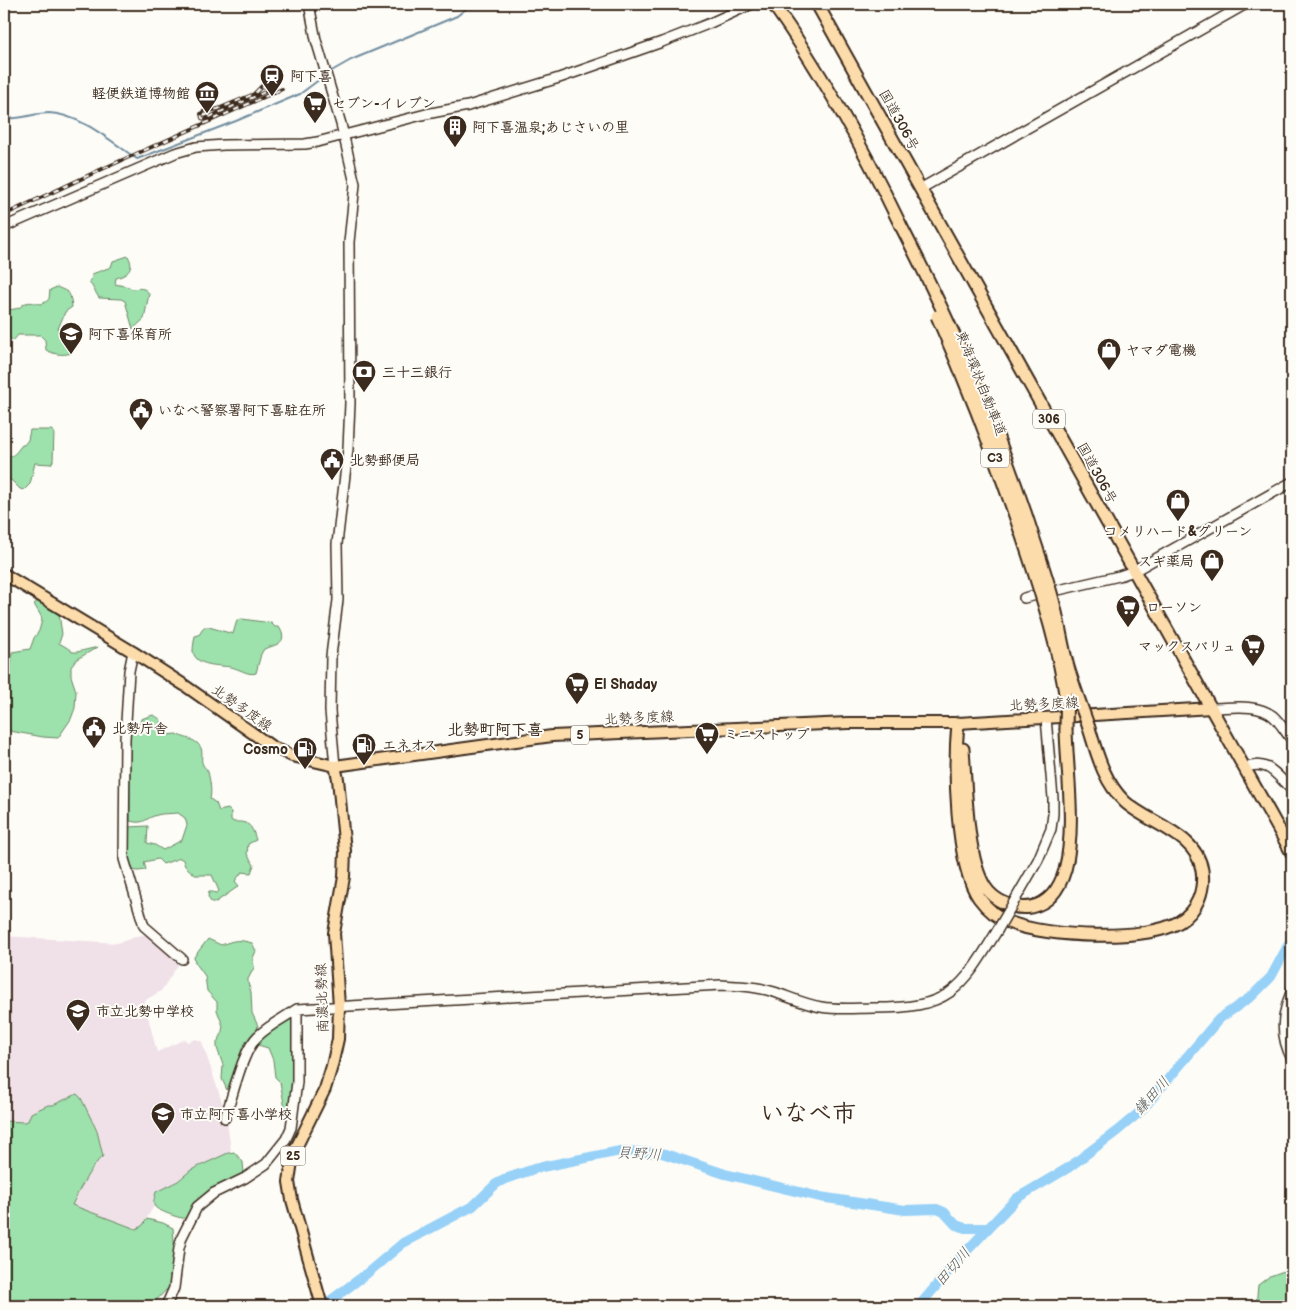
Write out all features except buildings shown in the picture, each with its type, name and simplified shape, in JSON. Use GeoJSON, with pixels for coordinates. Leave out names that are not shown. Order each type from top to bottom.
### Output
{"type":"FeatureCollection","features":[{"type":"Feature","properties":{"kind":"highway","name":"東海環状自動車道"},"geometry":{"type":"LineString","coordinates":[[773,4],[820,74],[850,125],[933,288],[958,343],[985,406],[1014,482],[1053,600],[1068,667],[1100,765],[1115,791],[1125,802],[1183,840],[1200,862],[1203,878],[1200,898],[1188,915],[1169,927],[1130,934],[1058,933],[1009,923],[998,917],[973,889],[964,861],[957,799],[956,744],[958,723]]}},
{"type":"Feature","properties":{"kind":"highway","name":"国道306号"},"geometry":{"type":"LineString","coordinates":[[817,4],[1292,853]]}},
{"type":"Feature","properties":{"kind":"highway","name":"東海環状自動車道"},"geometry":{"type":"LineString","coordinates":[[900,224],[1012,505],[1050,626],[1066,701],[1070,806],[1068,850],[1065,871],[1058,888],[1039,905],[1022,908],[1004,903],[991,894],[979,873],[971,835],[963,743],[958,723]]}},
{"type":"Feature","properties":{"kind":"main road","name":"北勢多度線"},"geometry":{"type":"LineString","coordinates":[[4,574],[133,652],[271,746],[292,756],[335,766],[552,736],[848,723],[958,723],[1212,708]]}},
{"type":"Feature","properties":{"kind":"main road","name":"南濃北勢線"},"geometry":{"type":"LineString","coordinates":[[322,1306],[292,1200],[290,1173],[296,1146],[320,1101],[332,1066],[338,1039],[340,1006],[334,933],[344,877],[345,844],[335,766]]}},
{"type":"Feature","properties":{"kind":"street"},"geometry":{"type":"LineString","coordinates":[[308,4],[355,184],[349,242],[349,440],[337,544],[338,600],[331,656],[330,711],[335,766]]}},
{"type":"Feature","properties":{"kind":"street"},"geometry":{"type":"LineString","coordinates":[[4,227],[175,152],[224,145],[305,144],[426,114],[468,106],[495,99],[668,40],[752,4]]}},
{"type":"Feature","properties":{"kind":"street"},"geometry":{"type":"LineString","coordinates":[[920,189],[1246,4]]}},
{"type":"Feature","properties":{"kind":"street"},"geometry":{"type":"LineString","coordinates":[[1024,598],[1134,571],[1292,482]]}},
{"type":"Feature","properties":{"kind":"street"},"geometry":{"type":"LineString","coordinates":[[133,652],[129,671],[125,739],[124,859],[145,928],[182,959]]}},
{"type":"Feature","properties":{"kind":"street"},"geometry":{"type":"LineString","coordinates":[[1212,708],[1253,708],[1263,710],[1273,716],[1292,740]]}},
{"type":"Feature","properties":{"kind":"street"},"geometry":{"type":"LineString","coordinates":[[225,1118],[246,1057],[253,1043],[259,1035],[297,1009],[721,985],[750,986],[822,1007],[912,1007],[940,998],[959,986],[974,969],[1038,860],[1051,829],[1054,814],[1046,718]]}},
{"type":"Feature","properties":{"kind":"street"},"geometry":{"type":"LineString","coordinates":[[1245,768],[1259,764],[1267,766],[1292,790]]}},
{"type":"Feature","properties":{"kind":"street"},"geometry":{"type":"LineString","coordinates":[[1292,990],[1282,1023],[1284,1038],[1292,1059]]}},
{"type":"Feature","properties":{"kind":"street"},"geometry":{"type":"LineString","coordinates":[[166,1306],[174,1288],[178,1248],[197,1207],[214,1193],[245,1178],[266,1164],[275,1154],[291,1128],[297,1082],[297,1009]]}},
{"type":"Feature","properties":{"kind":"shaded area"},"geometry":{"type":"Polygon","coordinates":[[[146,935],[179,959],[180,962],[161,991],[144,1001],[157,1052],[185,1039],[187,1042],[196,1039],[202,1042],[225,1107],[231,1150],[221,1157],[191,1170],[178,1181],[157,1192],[153,1201],[154,1206],[142,1226],[136,1229],[71,1205],[88,1174],[94,1168],[96,1162],[103,1156],[97,1131],[81,1098],[76,1094],[53,1105],[48,1105],[31,1113],[28,1121],[4,1121],[4,936],[118,943],[146,935]]]}},
{"type":"Feature","properties":{"kind":"green space"},"geometry":{"type":"Polygon","coordinates":[[[128,256],[131,264],[129,270],[124,275],[116,278],[115,284],[132,289],[144,289],[149,294],[144,319],[133,329],[125,301],[121,299],[99,298],[89,281],[92,278],[92,274],[111,267],[113,261],[128,256]]]}},
{"type":"Feature","properties":{"kind":"green space"},"geometry":{"type":"Polygon","coordinates":[[[57,287],[67,292],[71,298],[72,307],[65,312],[58,329],[63,340],[70,342],[72,345],[71,353],[58,354],[46,350],[45,340],[40,335],[18,335],[13,341],[4,333],[4,311],[18,308],[29,302],[40,304],[46,302],[49,299],[50,290],[57,287]]]}},
{"type":"Feature","properties":{"kind":"green space"},"geometry":{"type":"Polygon","coordinates":[[[30,430],[51,430],[54,432],[53,461],[51,464],[35,463],[30,484],[24,490],[20,489],[11,480],[7,480],[4,483],[4,457],[13,455],[24,445],[28,440],[30,430]]]}},
{"type":"Feature","properties":{"kind":"green space"},"geometry":{"type":"Polygon","coordinates":[[[39,600],[59,614],[62,634],[59,643],[72,652],[98,647],[77,659],[71,667],[71,676],[76,691],[75,708],[71,719],[58,738],[4,730],[4,676],[10,675],[12,652],[30,649],[39,631],[42,620],[34,604],[39,600]]]}},
{"type":"Feature","properties":{"kind":"green space"},"geometry":{"type":"Polygon","coordinates":[[[237,620],[271,623],[275,627],[279,627],[282,633],[283,637],[279,643],[264,649],[256,673],[253,674],[233,668],[203,663],[198,660],[193,651],[195,636],[199,635],[204,627],[233,634],[237,620]]]}},
{"type":"Feature","properties":{"kind":"green space"},"geometry":{"type":"Polygon","coordinates":[[[153,715],[160,720],[163,732],[166,735],[176,734],[192,740],[200,746],[203,766],[208,771],[211,789],[210,799],[216,803],[219,811],[228,809],[231,812],[231,820],[234,822],[243,822],[249,825],[255,835],[256,840],[248,844],[247,854],[254,865],[251,873],[242,872],[235,881],[239,886],[216,902],[211,902],[208,897],[209,892],[216,893],[219,891],[212,875],[195,875],[185,866],[180,858],[163,864],[158,859],[144,862],[146,870],[132,870],[130,865],[129,827],[148,826],[147,843],[163,850],[182,840],[187,825],[185,818],[178,813],[159,814],[142,822],[130,821],[130,727],[133,724],[140,724],[141,719],[153,715]]]}},
{"type":"Feature","properties":{"kind":"green space"},"geometry":{"type":"Polygon","coordinates":[[[208,939],[221,945],[236,941],[252,943],[256,951],[253,958],[254,968],[248,983],[251,992],[252,1013],[258,1026],[256,1032],[243,1046],[227,1090],[222,1079],[223,1065],[217,1048],[217,1042],[221,1036],[223,1026],[217,1010],[217,1002],[207,991],[205,976],[195,962],[194,957],[208,939]]]}},
{"type":"Feature","properties":{"kind":"green space"},"geometry":{"type":"Polygon","coordinates":[[[292,1015],[294,1016],[295,1058],[290,1119],[287,1119],[280,1082],[275,1077],[273,1060],[268,1048],[258,1045],[263,1037],[292,1015]]]}},
{"type":"Feature","properties":{"kind":"green space"},"geometry":{"type":"Polygon","coordinates":[[[77,1094],[81,1098],[97,1131],[103,1156],[90,1172],[72,1205],[136,1229],[142,1226],[147,1219],[173,1228],[175,1253],[169,1291],[166,1290],[151,1306],[4,1306],[4,1121],[28,1121],[31,1113],[77,1094]]]}},
{"type":"Feature","properties":{"kind":"green space"},"geometry":{"type":"Polygon","coordinates":[[[234,1152],[243,1162],[244,1173],[227,1187],[196,1206],[186,1218],[180,1218],[155,1207],[156,1192],[178,1181],[191,1170],[234,1152]]]}},
{"type":"Feature","properties":{"kind":"green space"},"geometry":{"type":"Polygon","coordinates":[[[1292,1268],[1292,1306],[1256,1306],[1258,1285],[1270,1276],[1292,1268]]]}},
{"type":"Feature","properties":{"kind":"waterway"},"geometry":{"type":"LineString","coordinates":[[328,73],[351,60],[457,16],[472,4]]}},
{"type":"Feature","properties":{"kind":"waterway"},"geometry":{"type":"LineString","coordinates":[[4,118],[43,113],[72,118],[95,130],[137,159],[300,94],[324,76]]}},
{"type":"Feature","properties":{"kind":"waterway","name":"鎌田川"},"geometry":{"type":"LineString","coordinates":[[919,1306],[959,1259],[1017,1198],[1068,1168],[1141,1111],[1219,1019],[1252,996],[1271,977],[1292,938]]}},
{"type":"Feature","properties":{"kind":"waterway","name":"貝野川"},"geometry":{"type":"LineString","coordinates":[[323,1306],[365,1275],[403,1243],[473,1206],[496,1184],[505,1179],[537,1168],[620,1151],[662,1153],[725,1174],[820,1197],[905,1210],[937,1209],[944,1212],[956,1225],[965,1228],[987,1228]]}},
{"type":"Feature","properties":{"kind":"railway"},"geometry":{"type":"LineString","coordinates":[[262,86],[267,88],[267,91],[205,119],[202,118],[201,114],[203,112],[218,109],[254,94],[262,86]]}},
{"type":"Feature","properties":{"kind":"railway"},"geometry":{"type":"LineString","coordinates":[[4,215],[282,89]]}},
{"type":"Feature","properties":{"kind":"place","name":"阿下喜"},"geometry":{"type":"Point","coordinates":[272,97]}},
{"type":"Feature","properties":{"kind":"place","name":"軽便鉄道博物館"},"geometry":{"type":"Point","coordinates":[207,114]}},
{"type":"Feature","properties":{"kind":"place","name":"セブン-イレブン"},"geometry":{"type":"Point","coordinates":[315,124]}},
{"type":"Feature","properties":{"kind":"place","name":"阿下喜温泉;あじさいの里"},"geometry":{"type":"Point","coordinates":[455,148]}},
{"type":"Feature","properties":{"kind":"place","name":"阿下喜保育所"},"geometry":{"type":"Point","coordinates":[71,355]}},
{"type":"Feature","properties":{"kind":"place","name":"ヤマダ電機"},"geometry":{"type":"Point","coordinates":[1109,371]}},
{"type":"Feature","properties":{"kind":"place","name":"三十三銀行"},"geometry":{"type":"Point","coordinates":[364,393]}},
{"type":"Feature","properties":{"kind":"place","name":"いなべ警察署阿下喜駐在所"},"geometry":{"type":"Point","coordinates":[141,431]}},
{"type":"Feature","properties":{"kind":"place","name":"北勢郵便局"},"geometry":{"type":"Point","coordinates":[332,481]}},
{"type":"Feature","properties":{"kind":"place","name":"コメリハード&グリーン"},"geometry":{"type":"Point","coordinates":[1178,522]}},
{"type":"Feature","properties":{"kind":"place","name":"スギ薬局"},"geometry":{"type":"Point","coordinates":[1212,582]}},
{"type":"Feature","properties":{"kind":"place","name":"ローソン"},"geometry":{"type":"Point","coordinates":[1128,628]}},
{"type":"Feature","properties":{"kind":"place","name":"マックスバリュ"},"geometry":{"type":"Point","coordinates":[1253,667]}},
{"type":"Feature","properties":{"kind":"place","name":"El Shaday"},"geometry":{"type":"Point","coordinates":[577,705]}},
{"type":"Feature","properties":{"kind":"place","name":"北勢庁舎"},"geometry":{"type":"Point","coordinates":[94,749]}},
{"type":"Feature","properties":{"kind":"place","name":"ミニストップ"},"geometry":{"type":"Point","coordinates":[707,755]}},
{"type":"Feature","properties":{"kind":"place","name":"エネオス"},"geometry":{"type":"Point","coordinates":[364,766]}},
{"type":"Feature","properties":{"kind":"place","name":"Cosmo"},"geometry":{"type":"Point","coordinates":[305,770]}},
{"type":"Feature","properties":{"kind":"place","name":"市立北勢中学校"},"geometry":{"type":"Point","coordinates":[78,1032]}},
{"type":"Feature","properties":{"kind":"place","name":"市立阿下喜小学校"},"geometry":{"type":"Point","coordinates":[163,1135]}},
{"type":"Feature","properties":{"kind":"district","name":"北勢町阿下喜"},"geometry":{"type":"Point","coordinates":[495,730]}},
{"type":"Feature","properties":{"kind":"district","name":"いなべ市"},"geometry":{"type":"Point","coordinates":[808,1113]}},
{"type":"Feature","properties":{"kind":"water label","name":"田切川"},"geometry":{"type":"Point","coordinates":[953,1267]}}]}
